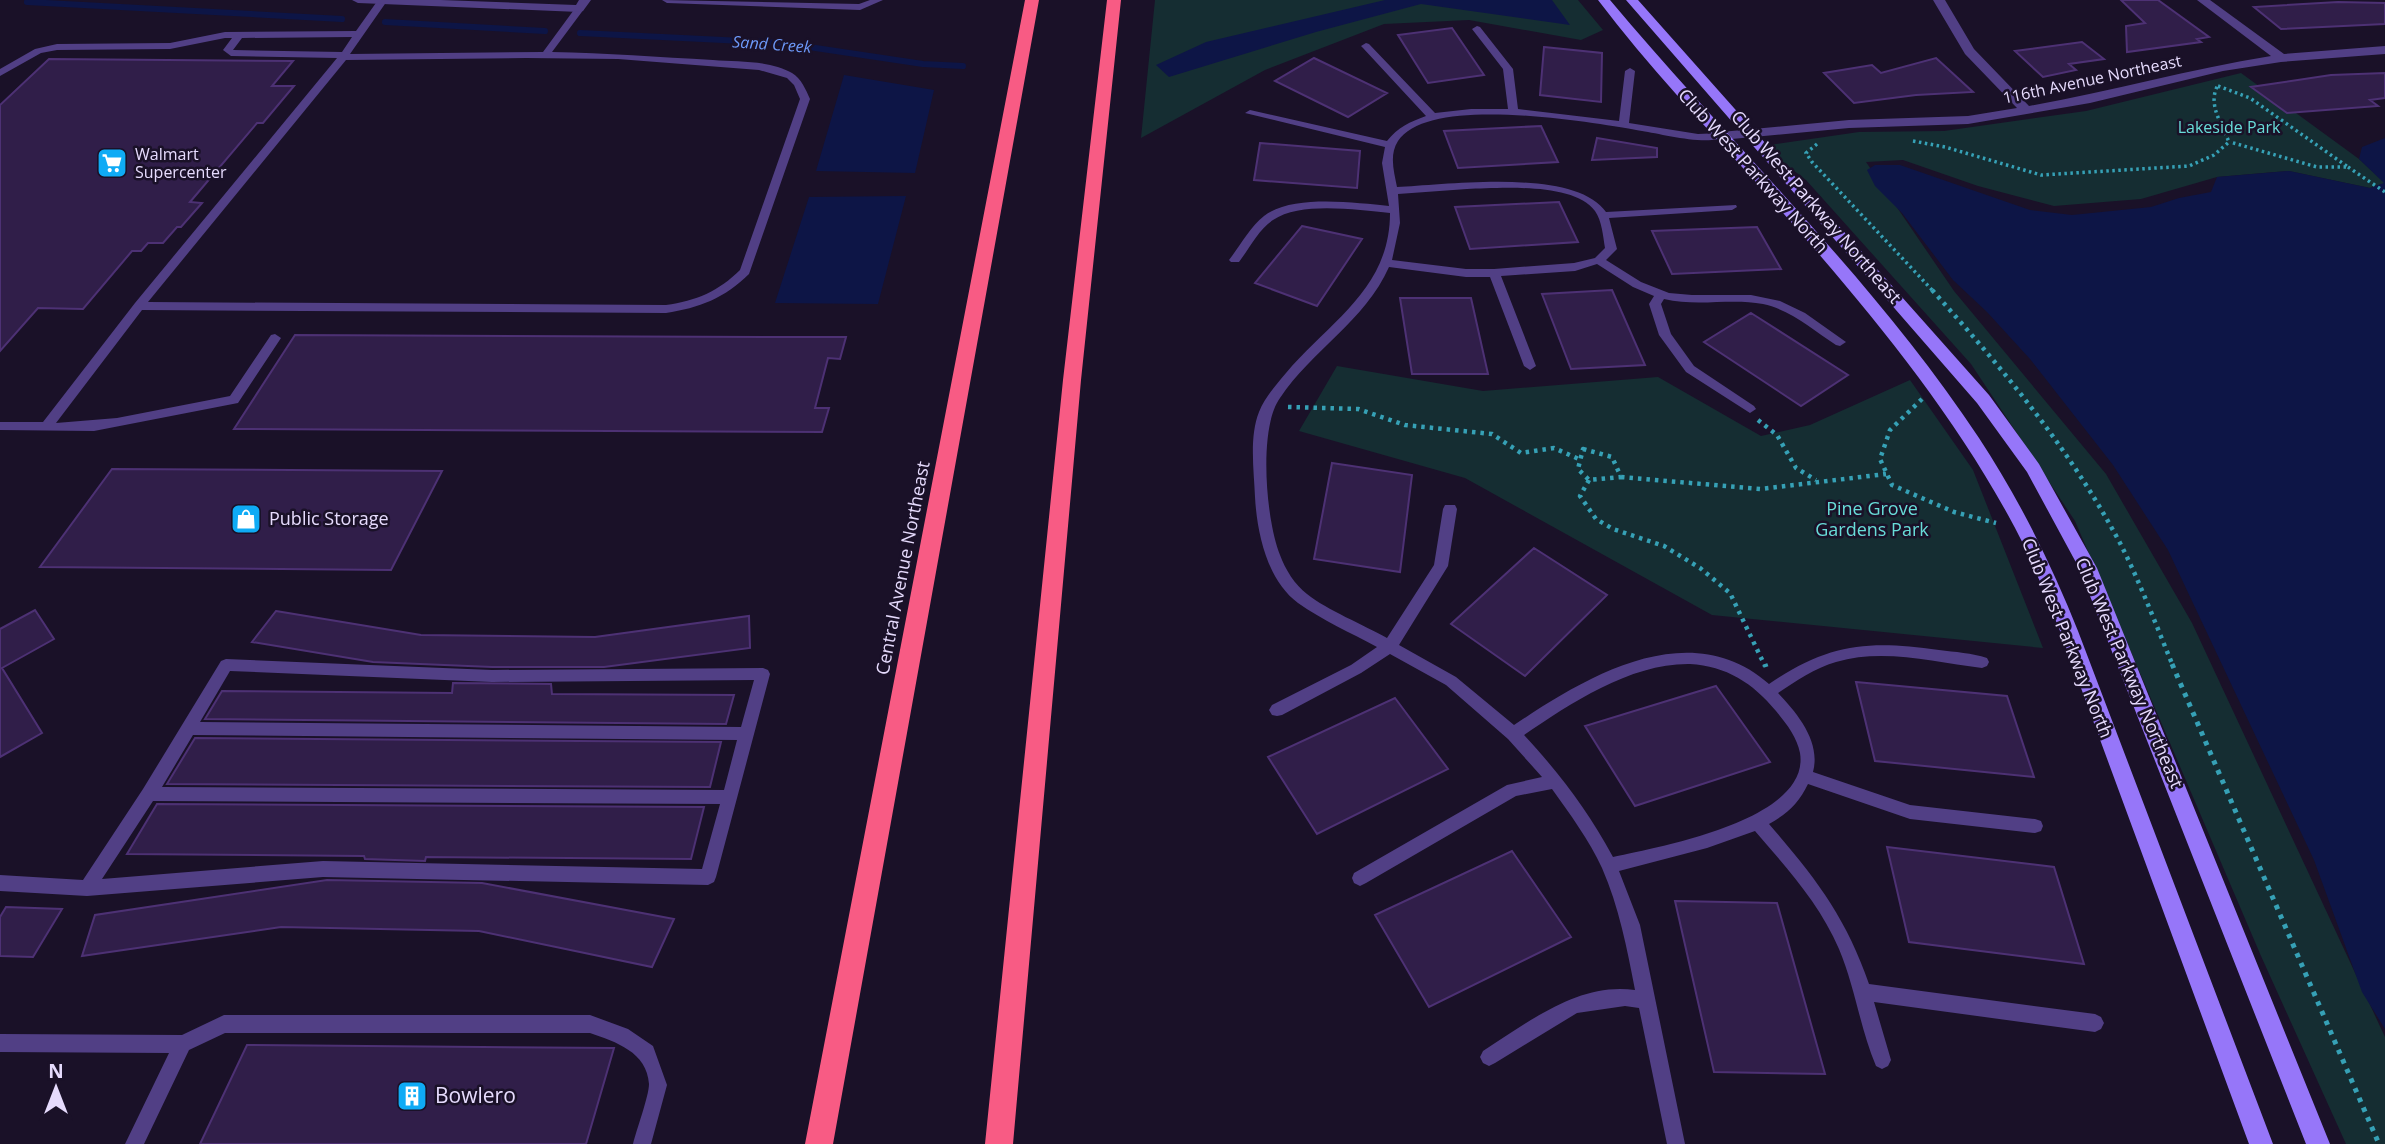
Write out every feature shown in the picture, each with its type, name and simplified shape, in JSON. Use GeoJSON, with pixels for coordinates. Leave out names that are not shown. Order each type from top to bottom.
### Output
{"type":"FeatureCollection","features":[{"type":"Feature","properties":{"kind":"highway","name":"Central Avenue Northeast"},"geometry":{"type":"LineString","coordinates":[[818,1144],[1032,0]]}},
{"type":"Feature","properties":{"kind":"highway"},"geometry":{"type":"LineString","coordinates":[[999,1144],[1071,394],[1114,0]]}},
{"type":"Feature","properties":{"kind":"street"},"geometry":{"type":"LineString","coordinates":[[358,0],[582,4]]}},
{"type":"Feature","properties":{"kind":"street","name":"Club West Parkway North"},"geometry":{"type":"LineString","coordinates":[[1604,0],[1721,136],[1792,212],[1941,395],[2014,511],[2042,567],[2070,636],[2261,1144]]}},
{"type":"Feature","properties":{"kind":"street","name":"Club West Parkway Northeast"},"geometry":{"type":"LineString","coordinates":[[1632,0],[1751,132],[1983,399],[2034,468],[2093,580],[2318,1144]]}},
{"type":"Feature","properties":{"kind":"street"},"geometry":{"type":"LineString","coordinates":[[1939,0],[1969,51],[2026,110]]}},
{"type":"Feature","properties":{"kind":"street"},"geometry":{"type":"LineString","coordinates":[[2203,0],[2281,58]]}},
{"type":"Feature","properties":{"kind":"street","name":"116th Avenue Northeast"},"geometry":{"type":"LineString","coordinates":[[1721,136],[1849,124],[1968,120],[2090,99],[2223,67],[2281,58],[2385,50]]}},
{"type":"Feature","properties":{"kind":"lane"},"geometry":{"type":"LineString","coordinates":[[667,0],[860,7],[878,0]]}},
{"type":"Feature","properties":{"kind":"lane"},"geometry":{"type":"LineString","coordinates":[[46,427],[139,306],[343,56],[382,1]]}},
{"type":"Feature","properties":{"kind":"lane"},"geometry":{"type":"LineString","coordinates":[[545,56],[582,4]]}},
{"type":"Feature","properties":{"kind":"lane"},"geometry":{"type":"LineString","coordinates":[[1477,29],[1507,69],[1513,112]]}},
{"type":"Feature","properties":{"kind":"lane"},"geometry":{"type":"LineString","coordinates":[[0,73],[38,51],[57,47],[170,46],[239,35],[358,34]]}},
{"type":"Feature","properties":{"kind":"lane"},"geometry":{"type":"LineString","coordinates":[[139,306],[666,309],[690,306],[731,288],[745,271],[805,99],[802,90],[790,75],[743,66],[657,58],[231,53],[228,50],[239,35]]}},
{"type":"Feature","properties":{"kind":"lane"},"geometry":{"type":"LineString","coordinates":[[1366,46],[1433,117]]}},
{"type":"Feature","properties":{"kind":"lane"},"geometry":{"type":"LineString","coordinates":[[1623,126],[1630,71]]}},
{"type":"Feature","properties":{"kind":"lane"},"geometry":{"type":"LineString","coordinates":[[1676,1144],[1632,925],[1609,865],[1590,830],[1556,781],[1513,734],[1451,681],[1302,598],[1284,581],[1264,528],[1261,482],[1263,418],[1299,364],[1351,315],[1371,291],[1386,263],[1394,232],[1395,210],[1386,158],[1390,145],[1410,125],[1433,117],[1474,112],[1513,112],[1698,136],[1721,136]]}},
{"type":"Feature","properties":{"kind":"lane"},"geometry":{"type":"LineString","coordinates":[[1250,113],[1390,145]]}},
{"type":"Feature","properties":{"kind":"lane"},"geometry":{"type":"LineString","coordinates":[[1386,263],[1466,273],[1494,273],[1575,267],[1598,260],[1611,249],[1604,215],[1593,203],[1569,190],[1536,185],[1391,191]]}},
{"type":"Feature","properties":{"kind":"lane"},"geometry":{"type":"LineString","coordinates":[[1235,260],[1269,217],[1297,208],[1364,207],[1395,210]]}},
{"type":"Feature","properties":{"kind":"lane"},"geometry":{"type":"LineString","coordinates":[[1604,215],[1732,207]]}},
{"type":"Feature","properties":{"kind":"lane"},"geometry":{"type":"LineString","coordinates":[[1598,260],[1660,295],[1682,299],[1754,298],[1779,304],[1840,342]]}},
{"type":"Feature","properties":{"kind":"lane"},"geometry":{"type":"LineString","coordinates":[[1494,273],[1530,366]]}},
{"type":"Feature","properties":{"kind":"lane"},"geometry":{"type":"LineString","coordinates":[[1660,295],[1655,304],[1665,335],[1690,369],[1750,408]]}},
{"type":"Feature","properties":{"kind":"lane"},"geometry":{"type":"LineString","coordinates":[[0,426],[70,429],[104,427],[212,402],[234,400],[275,338]]}},
{"type":"Feature","properties":{"kind":"lane"},"geometry":{"type":"LineString","coordinates":[[1277,710],[1356,669],[1390,646],[1441,566],[1450,509]]}},
{"type":"Feature","properties":{"kind":"lane"},"geometry":{"type":"LineString","coordinates":[[1768,692],[1787,678],[1835,656],[1853,652],[1874,650],[1982,662]]}},
{"type":"Feature","properties":{"kind":"lane"},"geometry":{"type":"LineString","coordinates":[[1513,734],[1575,692],[1619,673],[1675,658],[1704,659],[1735,667],[1768,692],[1800,734],[1808,755],[1804,776],[1791,800],[1759,824],[1654,857],[1609,865]]}},
{"type":"Feature","properties":{"kind":"lane"},"geometry":{"type":"LineString","coordinates":[[0,883],[87,888],[323,869],[708,877],[763,674],[492,676],[226,665],[149,794],[87,888]]}},
{"type":"Feature","properties":{"kind":"lane"},"geometry":{"type":"LineString","coordinates":[[189,728],[747,734]]}},
{"type":"Feature","properties":{"kind":"lane"},"geometry":{"type":"LineString","coordinates":[[1804,776],[1910,812],[2035,825]]}},
{"type":"Feature","properties":{"kind":"lane"},"geometry":{"type":"LineString","coordinates":[[1360,878],[1513,790],[1556,781]]}},
{"type":"Feature","properties":{"kind":"lane"},"geometry":{"type":"LineString","coordinates":[[149,794],[730,797]]}},
{"type":"Feature","properties":{"kind":"lane"},"geometry":{"type":"LineString","coordinates":[[1759,824],[1790,859],[1832,917],[1861,992],[1882,1060]]}},
{"type":"Feature","properties":{"kind":"lane"},"geometry":{"type":"LineString","coordinates":[[1861,992],[2095,1023]]}},
{"type":"Feature","properties":{"kind":"lane"},"geometry":{"type":"LineString","coordinates":[[1489,1057],[1574,1005],[1625,997],[1646,1000]]}},
{"type":"Feature","properties":{"kind":"lane"},"geometry":{"type":"LineString","coordinates":[[0,1043],[183,1044],[224,1024],[590,1024],[622,1035],[647,1052],[658,1085],[642,1144]]}},
{"type":"Feature","properties":{"kind":"lane"},"geometry":{"type":"LineString","coordinates":[[134,1144],[183,1044]]}},
{"type":"Feature","properties":{"kind":"path"},"geometry":{"type":"LineString","coordinates":[[2223,67],[2229,79],[2214,91],[2214,102],[2229,142]]}},
{"type":"Feature","properties":{"kind":"path"},"geometry":{"type":"LineString","coordinates":[[2218,86],[2250,98],[2385,192]]}},
{"type":"Feature","properties":{"kind":"path"},"geometry":{"type":"LineString","coordinates":[[1903,141],[1942,146],[2019,171],[2062,176],[2189,166],[2214,155],[2229,142]]}},
{"type":"Feature","properties":{"kind":"path"},"geometry":{"type":"LineString","coordinates":[[2229,142],[2317,167],[2348,167]]}},
{"type":"Feature","properties":{"kind":"path"},"geometry":{"type":"LineString","coordinates":[[1806,153],[1816,144],[1826,143]]}},
{"type":"Feature","properties":{"kind":"path"},"geometry":{"type":"LineString","coordinates":[[1923,398],[1890,430],[1880,459],[1892,485],[1954,512],[1996,523]]}},
{"type":"Feature","properties":{"kind":"path"},"geometry":{"type":"LineString","coordinates":[[1270,405],[1358,409],[1405,425],[1492,435],[1521,453],[1554,448],[1581,460]]}},
{"type":"Feature","properties":{"kind":"path"},"geometry":{"type":"LineString","coordinates":[[1750,408],[1754,417],[1777,435],[1796,468],[1817,481]]}},
{"type":"Feature","properties":{"kind":"path"},"geometry":{"type":"LineString","coordinates":[[1589,480],[1578,469],[1583,449],[1612,457],[1621,477]]}},
{"type":"Feature","properties":{"kind":"path"},"geometry":{"type":"LineString","coordinates":[[1589,480],[1621,477],[1760,489],[1886,474]]}},
{"type":"Feature","properties":{"kind":"path"},"geometry":{"type":"LineString","coordinates":[[1589,480],[1580,496],[1596,519],[1613,529],[1664,546],[1700,568],[1730,593],[1769,674],[1768,692]]}},
{"type":"Feature","properties":{"kind":"green space"},"geometry":{"type":"Polygon","coordinates":[[[1155,0],[1578,0],[1603,30],[1581,40],[1469,20],[1384,24],[1265,70],[1141,138],[1155,0]]]}},
{"type":"Feature","properties":{"kind":"green space","name":"Lakeside Park"},"geometry":{"type":"Polygon","coordinates":[[[2241,73],[2359,159],[2385,183],[2370,188],[2289,171],[2217,177],[2141,199],[2054,206],[1978,186],[1903,160],[1866,162],[1954,291],[2106,474],[2192,623],[2385,1037],[2385,1144],[2346,1144],[2261,956],[2075,521],[1971,364],[1806,180],[1762,146],[1859,132],[1944,131],[2086,111],[2241,73]]]}},
{"type":"Feature","properties":{"kind":"green space","name":"Pine Grove Gardens Park"},"geometry":{"type":"Polygon","coordinates":[[[1337,366],[1483,391],[1658,377],[1761,436],[1810,425],[1910,380],[1973,470],[2043,648],[1712,615],[1465,478],[1299,431],[1337,366]]]}},
{"type":"Feature","properties":{"kind":"shaded area"},"geometry":{"type":"Polygon","coordinates":[[[1385,0],[1552,0],[1570,25],[1421,4],[1316,32],[1169,77],[1156,65],[1206,42],[1385,0]]]}},
{"type":"Feature","properties":{"kind":"shaded area"},"geometry":{"type":"Polygon","coordinates":[[[844,75],[934,90],[915,173],[816,171],[844,75]]]}},
{"type":"Feature","properties":{"kind":"shaded area"},"geometry":{"type":"Polygon","coordinates":[[[2385,138],[2385,1029],[2362,992],[2314,860],[2168,550],[2113,465],[2030,359],[1953,280],[1902,213],[1875,186],[1867,170],[1875,165],[1900,165],[2030,210],[2072,215],[2151,207],[2211,192],[2217,177],[2289,171],[2370,188],[2384,183],[2359,159],[2362,147],[2385,138]]]}},
{"type":"Feature","properties":{"kind":"shaded area"},"geometry":{"type":"Polygon","coordinates":[[[906,196],[878,304],[775,303],[809,197],[906,196]]]}},
{"type":"Feature","properties":{"kind":"building"},"geometry":{"type":"Polygon","coordinates":[[[2121,0],[2158,0],[2209,37],[2197,39],[2201,42],[2127,52],[2126,26],[2145,23],[2121,0]]]}},
{"type":"Feature","properties":{"kind":"building"},"geometry":{"type":"Polygon","coordinates":[[[2338,2],[2385,3],[2385,24],[2281,29],[2254,7],[2338,2]]]}},
{"type":"Feature","properties":{"kind":"building"},"geometry":{"type":"Polygon","coordinates":[[[1452,28],[1484,75],[1428,83],[1398,35],[1452,28]]]}},
{"type":"Feature","properties":{"kind":"building"},"geometry":{"type":"Polygon","coordinates":[[[2082,42],[2104,59],[2069,64],[2076,70],[2043,77],[2015,51],[2082,42]]]}},
{"type":"Feature","properties":{"kind":"building"},"geometry":{"type":"Polygon","coordinates":[[[1544,47],[1602,53],[1601,102],[1540,95],[1544,47]]]}},
{"type":"Feature","properties":{"kind":"building"},"geometry":{"type":"Polygon","coordinates":[[[1314,58],[1387,93],[1348,117],[1275,81],[1314,58]]]}},
{"type":"Feature","properties":{"kind":"building"},"geometry":{"type":"Polygon","coordinates":[[[1936,58],[1973,92],[1916,95],[1854,103],[1824,73],[1872,65],[1881,73],[1936,58]]]}},
{"type":"Feature","properties":{"kind":"building","name":"Walmart Supercenter"},"geometry":{"type":"Polygon","coordinates":[[[49,59],[293,61],[272,86],[294,86],[263,123],[257,123],[190,202],[202,203],[181,227],[177,227],[163,243],[148,243],[141,251],[132,251],[83,309],[38,308],[0,351],[0,105],[49,59]]]}},
{"type":"Feature","properties":{"kind":"building"},"geometry":{"type":"Polygon","coordinates":[[[2385,73],[2385,98],[2370,100],[2378,106],[2287,113],[2251,87],[2331,75],[2385,73]]]}},
{"type":"Feature","properties":{"kind":"building"},"geometry":{"type":"Polygon","coordinates":[[[1541,126],[1558,162],[1458,168],[1444,131],[1541,126]]]}},
{"type":"Feature","properties":{"kind":"building"},"geometry":{"type":"Polygon","coordinates":[[[1597,138],[1657,148],[1657,157],[1592,160],[1597,138]]]}},
{"type":"Feature","properties":{"kind":"building"},"geometry":{"type":"Polygon","coordinates":[[[1260,143],[1360,151],[1357,188],[1254,180],[1260,143]]]}},
{"type":"Feature","properties":{"kind":"building"},"geometry":{"type":"Polygon","coordinates":[[[1559,202],[1578,242],[1470,249],[1455,207],[1559,202]]]}},
{"type":"Feature","properties":{"kind":"building"},"geometry":{"type":"Polygon","coordinates":[[[1302,226],[1362,239],[1317,306],[1255,283],[1302,226]]]}},
{"type":"Feature","properties":{"kind":"building"},"geometry":{"type":"Polygon","coordinates":[[[1757,227],[1781,269],[1672,274],[1652,231],[1757,227]]]}},
{"type":"Feature","properties":{"kind":"building"},"geometry":{"type":"Polygon","coordinates":[[[1612,290],[1645,365],[1571,369],[1542,294],[1612,290]]]}},
{"type":"Feature","properties":{"kind":"building"},"geometry":{"type":"Polygon","coordinates":[[[1400,298],[1471,298],[1488,374],[1412,374],[1400,298]]]}},
{"type":"Feature","properties":{"kind":"building"},"geometry":{"type":"Polygon","coordinates":[[[1751,313],[1848,375],[1801,406],[1704,342],[1751,313]]]}},
{"type":"Feature","properties":{"kind":"building"},"geometry":{"type":"Polygon","coordinates":[[[295,335],[846,337],[840,359],[828,358],[815,408],[829,408],[822,432],[234,429],[295,335]]]}},
{"type":"Feature","properties":{"kind":"building"},"geometry":{"type":"Polygon","coordinates":[[[1332,463],[1412,475],[1400,572],[1314,559],[1332,463]]]}},
{"type":"Feature","properties":{"kind":"building","name":"Public Storage"},"geometry":{"type":"Polygon","coordinates":[[[112,469],[442,471],[391,570],[40,567],[112,469]]]}},
{"type":"Feature","properties":{"kind":"building"},"geometry":{"type":"Polygon","coordinates":[[[1534,548],[1607,595],[1525,676],[1451,624],[1534,548]]]}},
{"type":"Feature","properties":{"kind":"building"},"geometry":{"type":"Polygon","coordinates":[[[35,610],[54,639],[2,668],[42,733],[0,757],[0,629],[35,610]]]}},
{"type":"Feature","properties":{"kind":"building"},"geometry":{"type":"Polygon","coordinates":[[[276,611],[421,635],[595,637],[749,616],[750,648],[604,667],[492,667],[373,662],[252,642],[276,611]]]}},
{"type":"Feature","properties":{"kind":"building"},"geometry":{"type":"Polygon","coordinates":[[[1856,682],[2007,696],[2034,777],[1875,761],[1856,682]]]}},
{"type":"Feature","properties":{"kind":"building"},"geometry":{"type":"Polygon","coordinates":[[[453,683],[551,684],[552,694],[734,695],[726,724],[205,719],[222,691],[452,693],[453,683]]]}},
{"type":"Feature","properties":{"kind":"building"},"geometry":{"type":"Polygon","coordinates":[[[1716,686],[1770,762],[1635,806],[1585,726],[1716,686]]]}},
{"type":"Feature","properties":{"kind":"building"},"geometry":{"type":"Polygon","coordinates":[[[1395,698],[1448,769],[1317,834],[1268,757],[1395,698]]]}},
{"type":"Feature","properties":{"kind":"building"},"geometry":{"type":"Polygon","coordinates":[[[195,738],[721,742],[710,787],[167,784],[195,738]]]}},
{"type":"Feature","properties":{"kind":"building"},"geometry":{"type":"Polygon","coordinates":[[[157,804],[704,807],[691,859],[426,857],[425,861],[365,859],[364,856],[127,854],[157,804]]]}},
{"type":"Feature","properties":{"kind":"building"},"geometry":{"type":"Polygon","coordinates":[[[1887,847],[2054,867],[2084,964],[1909,942],[1887,847]]]}},
{"type":"Feature","properties":{"kind":"building"},"geometry":{"type":"Polygon","coordinates":[[[1512,851],[1571,937],[1429,1007],[1375,915],[1512,851]]]}},
{"type":"Feature","properties":{"kind":"building"},"geometry":{"type":"Polygon","coordinates":[[[327,880],[482,883],[674,919],[652,967],[479,931],[281,927],[82,956],[95,915],[327,880]]]}},
{"type":"Feature","properties":{"kind":"building"},"geometry":{"type":"Polygon","coordinates":[[[1675,901],[1777,903],[1825,1074],[1714,1072],[1675,901]]]}},
{"type":"Feature","properties":{"kind":"building"},"geometry":{"type":"Polygon","coordinates":[[[6,907],[62,909],[33,957],[0,956],[0,917],[6,907]]]}},
{"type":"Feature","properties":{"kind":"building","name":"Bowlero"},"geometry":{"type":"Polygon","coordinates":[[[247,1045],[614,1048],[586,1144],[200,1144],[247,1045]]]}},
{"type":"Feature","properties":{"kind":"waterway","name":"Sand Creek"},"geometry":{"type":"LineString","coordinates":[[27,2],[342,19]]}},
{"type":"Feature","properties":{"kind":"waterway","name":"Sand Creek"},"geometry":{"type":"LineString","coordinates":[[385,22],[545,31]]}},
{"type":"Feature","properties":{"kind":"waterway","name":"Sand Creek"},"geometry":{"type":"LineString","coordinates":[[580,33],[782,43],[923,64],[963,66]]}},
{"type":"Feature","properties":{"kind":"place","name":"Walmart Supercenter"},"geometry":{"type":"Point","coordinates":[112,163]}},
{"type":"Feature","properties":{"kind":"place","name":"Public Storage"},"geometry":{"type":"Point","coordinates":[246,519]}},
{"type":"Feature","properties":{"kind":"place","name":"Bowlero"},"geometry":{"type":"Point","coordinates":[412,1096]}}]}
